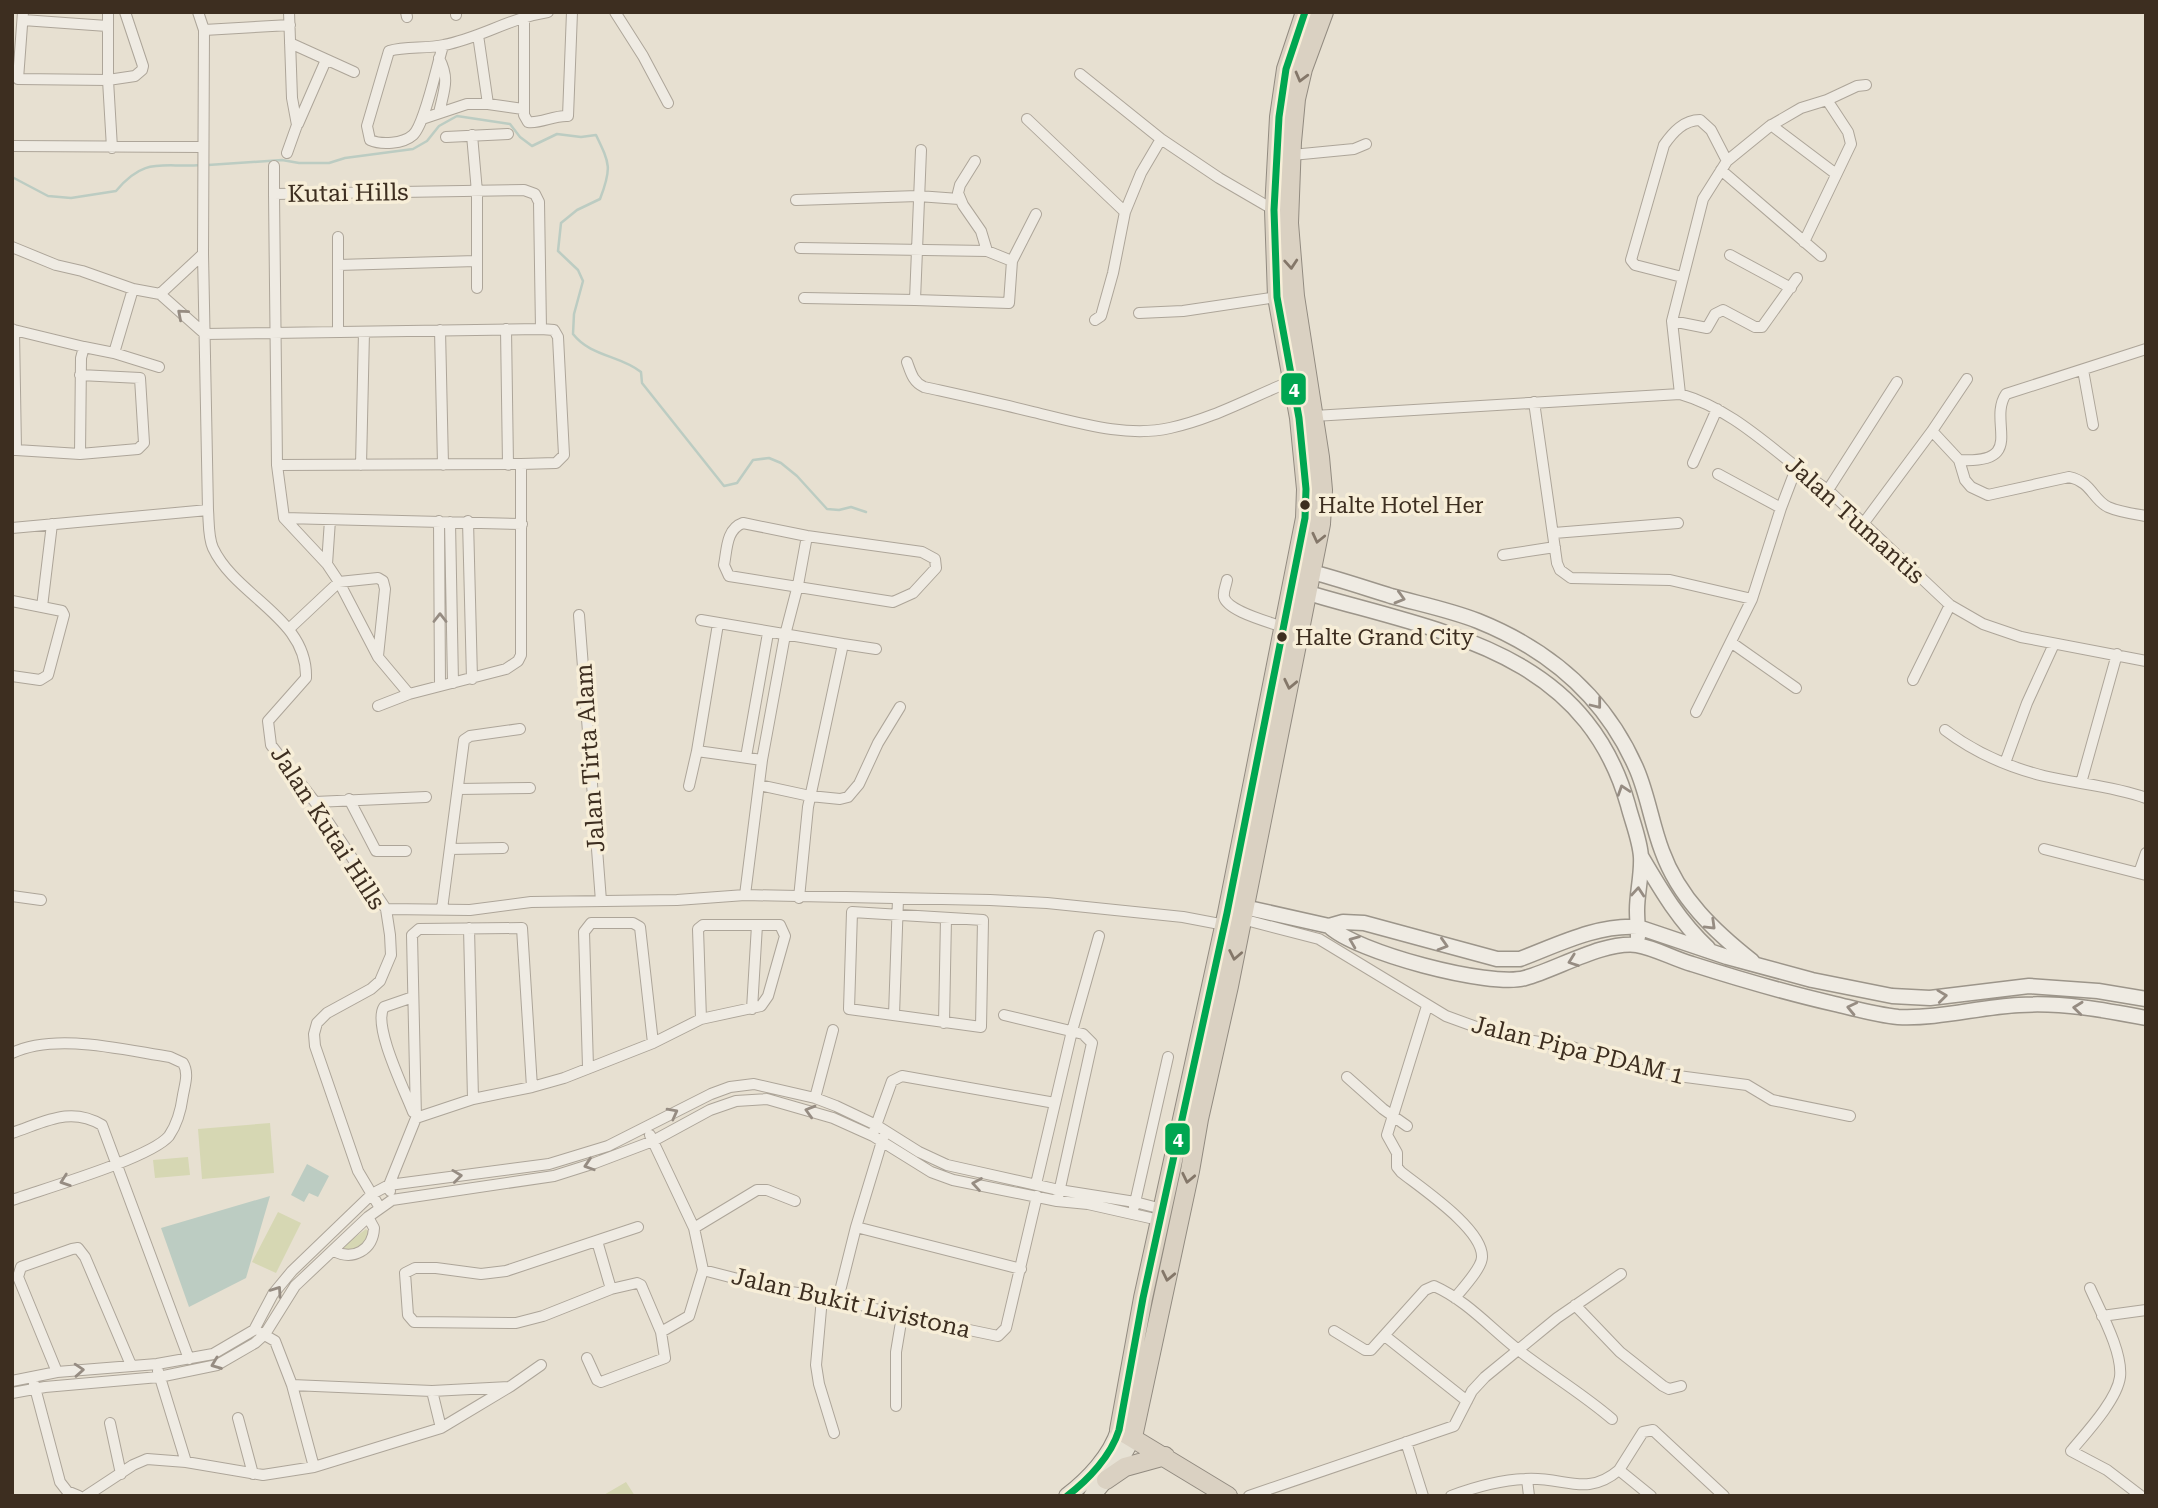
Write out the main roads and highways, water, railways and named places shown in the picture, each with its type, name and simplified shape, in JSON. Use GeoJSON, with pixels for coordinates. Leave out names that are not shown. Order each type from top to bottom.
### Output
{"type":"FeatureCollection","features":[{"type":"Feature","properties":{"kind":"highway"},"geometry":{"type":"LineString","coordinates":[[1304,570],[1321,524],[1323,490],[1314,416],[1300,379],[1277,297],[1274,210],[1279,117],[1286,69],[1305,12]]}},
{"type":"Feature","properties":{"kind":"highway"},"geometry":{"type":"LineString","coordinates":[[1126,1434],[1141,1405],[1243,913],[1304,570],[1306,505],[1290,196],[1296,99],[1303,69],[1324,12]]}},
{"type":"Feature","properties":{"kind":"highway"},"geometry":{"type":"LineString","coordinates":[[1126,1434],[1161,1214],[1225,925],[1285,628],[1300,591]]}},
{"type":"Feature","properties":{"kind":"highway"},"geometry":{"type":"LineString","coordinates":[[1141,1405],[1150,1431],[1165,1456]]}},
{"type":"Feature","properties":{"kind":"highway"},"geometry":{"type":"LineString","coordinates":[[1126,1434],[1228,1496]]}},
{"type":"Feature","properties":{"kind":"highway"},"geometry":{"type":"LineString","coordinates":[[1106,1480],[1125,1467],[1165,1456]]}},
{"type":"Feature","properties":{"kind":"main road"},"geometry":{"type":"LineString","coordinates":[[1092,1496],[1106,1480],[1126,1434]]}},
{"type":"Feature","properties":{"kind":"main road"},"geometry":{"type":"LineString","coordinates":[[1067,1496],[1094,1471],[1115,1442],[1126,1434]]}},
{"type":"Feature","properties":{"kind":"waterway"},"geometry":{"type":"LineString","coordinates":[[208,165],[282,160],[329,163],[345,158],[413,149],[427,141],[439,126],[457,116],[510,124],[520,137],[532,146],[557,134],[581,137],[596,135],[608,166],[600,199],[577,210],[561,223],[558,251],[578,270],[583,281],[574,314],[573,334],[588,347],[641,372],[642,383],[724,486],[737,483],[753,460],[769,458],[781,463],[797,476],[827,509],[851,507],[866,512]]}},
{"type":"Feature","properties":{"kind":"waterway"},"geometry":{"type":"LineString","coordinates":[[12,177],[48,196],[71,198],[116,191],[126,180],[145,168],[201,165]]}},
{"type":"Feature","properties":{"kind":"place","name":"Halte Hotel Her"},"geometry":{"type":"Point","coordinates":[1305,505]}},
{"type":"Feature","properties":{"kind":"place","name":"Halte Grand City"},"geometry":{"type":"Point","coordinates":[1282,637]}}]}
